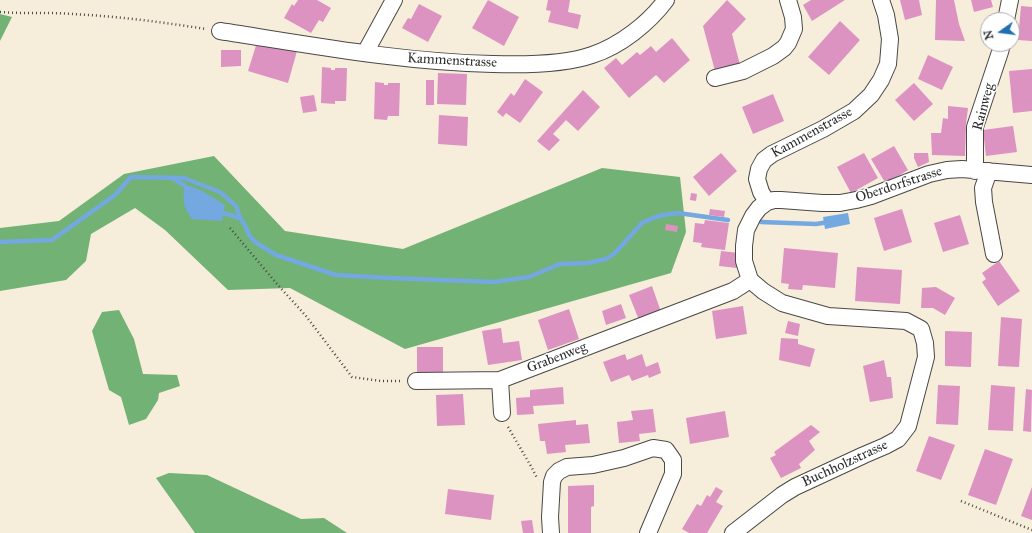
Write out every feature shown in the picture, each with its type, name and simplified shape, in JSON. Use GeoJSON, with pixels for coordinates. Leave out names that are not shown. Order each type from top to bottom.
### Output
{"type":"FeatureCollection","features":[{"type":"Feature","properties":{"kind":"street"},"geometry":{"type":"LineString","coordinates":[[364,53],[394,0]]}},
{"type":"Feature","properties":{"kind":"street","name":"Kammenstrasse"},"geometry":{"type":"LineString","coordinates":[[220,31],[406,58],[480,64],[568,61],[592,56],[620,41],[649,19],[666,0]]}},
{"type":"Feature","properties":{"kind":"street"},"geometry":{"type":"LineString","coordinates":[[715,78],[743,71],[773,56],[784,48],[794,30],[793,16],[788,0]]}},
{"type":"Feature","properties":{"kind":"street","name":"Kammenstrasse"},"geometry":{"type":"LineString","coordinates":[[767,202],[761,192],[757,179],[759,169],[764,160],[772,154],[823,130],[854,111],[871,95],[881,80],[888,64],[890,38],[886,15],[881,0]]}},
{"type":"Feature","properties":{"kind":"street"},"geometry":{"type":"LineString","coordinates":[[1008,12],[1010,0]]}},
{"type":"Feature","properties":{"kind":"street","name":"Rainweg"},"geometry":{"type":"LineString","coordinates":[[994,254],[984,202],[982,171],[975,127],[1000,52]]}},
{"type":"Feature","properties":{"kind":"street","name":"Oberdorfstrasse"},"geometry":{"type":"LineString","coordinates":[[767,202],[781,200],[840,203],[871,196],[939,171],[962,169],[1032,175]]}},
{"type":"Feature","properties":{"kind":"street"},"geometry":{"type":"LineString","coordinates":[[750,280],[744,261],[746,230],[758,208],[767,202]]}},
{"type":"Feature","properties":{"kind":"street","name":"Grabenweg"},"geometry":{"type":"LineString","coordinates":[[500,380],[733,291],[750,280]]}},
{"type":"Feature","properties":{"kind":"street","name":"Buchholzstrasse"},"geometry":{"type":"LineString","coordinates":[[733,533],[782,495],[795,487],[898,439],[908,426],[926,357],[925,343],[921,329],[906,321],[828,316],[782,303],[763,291],[750,280]]}},
{"type":"Feature","properties":{"kind":"street"},"geometry":{"type":"LineString","coordinates":[[416,381],[500,380],[502,413]]}},
{"type":"Feature","properties":{"kind":"street"},"geometry":{"type":"LineString","coordinates":[[551,533],[550,517],[552,482],[554,476],[559,471],[567,467],[594,465],[624,458],[653,448],[666,450],[672,460],[672,474],[648,533]]}},
{"type":"Feature","properties":{"kind":"path"},"geometry":{"type":"LineString","coordinates":[[0,12],[93,15],[220,31]]}},
{"type":"Feature","properties":{"kind":"path"},"geometry":{"type":"LineString","coordinates":[[230,228],[276,284],[306,316],[352,377],[381,381],[416,381]]}},
{"type":"Feature","properties":{"kind":"path"},"geometry":{"type":"LineString","coordinates":[[502,413],[539,484]]}},
{"type":"Feature","properties":{"kind":"path"},"geometry":{"type":"LineString","coordinates":[[961,501],[1032,530]]}},
{"type":"Feature","properties":{"kind":"green space"},"geometry":{"type":"Polygon","coordinates":[[[0,14],[12,17],[0,41],[0,14]]]}},
{"type":"Feature","properties":{"kind":"green space"},"geometry":{"type":"Polygon","coordinates":[[[214,156],[285,231],[403,249],[602,168],[680,177],[686,232],[671,273],[405,349],[290,288],[228,290],[165,230],[135,208],[91,234],[86,261],[66,280],[0,291],[0,228],[59,221],[124,174],[214,156]]]}},
{"type":"Feature","properties":{"kind":"green space"},"geometry":{"type":"Polygon","coordinates":[[[119,310],[134,339],[143,374],[177,375],[180,386],[159,393],[158,400],[146,419],[129,425],[121,397],[109,390],[92,331],[102,312],[119,310]]]}},
{"type":"Feature","properties":{"kind":"green space"},"geometry":{"type":"Polygon","coordinates":[[[169,473],[207,475],[301,519],[324,518],[347,533],[195,533],[156,478],[169,473]]]}},
{"type":"Feature","properties":{"kind":"water"},"geometry":{"type":"Polygon","coordinates":[[[184,185],[200,190],[225,205],[222,221],[192,219],[184,203],[184,185]]]}},
{"type":"Feature","properties":{"kind":"water"},"geometry":{"type":"Polygon","coordinates":[[[848,213],[850,224],[825,229],[823,217],[848,213]]]}},
{"type":"Feature","properties":{"kind":"building"},"geometry":{"type":"Polygon","coordinates":[[[298,0],[317,0],[331,8],[323,22],[319,20],[311,33],[284,18],[292,4],[294,6],[298,0]]]}},
{"type":"Feature","properties":{"kind":"building"},"geometry":{"type":"Polygon","coordinates":[[[488,0],[519,17],[504,46],[472,28],[488,0]]]}},
{"type":"Feature","properties":{"kind":"building"},"geometry":{"type":"Polygon","coordinates":[[[548,0],[570,0],[568,12],[581,15],[578,29],[548,22],[551,11],[546,10],[548,0]]]}},
{"type":"Feature","properties":{"kind":"building"},"geometry":{"type":"Polygon","coordinates":[[[727,0],[746,19],[732,34],[740,65],[715,71],[703,26],[727,0]]]}},
{"type":"Feature","properties":{"kind":"building"},"geometry":{"type":"Polygon","coordinates":[[[811,0],[845,0],[812,21],[803,5],[811,0]]]}},
{"type":"Feature","properties":{"kind":"building"},"geometry":{"type":"Polygon","coordinates":[[[900,0],[919,0],[922,15],[905,20],[900,0]]]}},
{"type":"Feature","properties":{"kind":"building"},"geometry":{"type":"Polygon","coordinates":[[[936,0],[954,0],[959,24],[965,41],[935,40],[936,0]]]}},
{"type":"Feature","properties":{"kind":"building"},"geometry":{"type":"Polygon","coordinates":[[[971,0],[991,0],[993,7],[974,12],[971,0]]]}},
{"type":"Feature","properties":{"kind":"building"},"geometry":{"type":"Polygon","coordinates":[[[419,4],[442,16],[428,42],[402,28],[408,18],[411,19],[419,4]]]}},
{"type":"Feature","properties":{"kind":"building"},"geometry":{"type":"Polygon","coordinates":[[[1021,6],[1032,7],[1032,41],[1020,40],[1021,6]]]}},
{"type":"Feature","properties":{"kind":"building"},"geometry":{"type":"Polygon","coordinates":[[[840,21],[860,40],[829,75],[808,57],[840,21]]]}},
{"type":"Feature","properties":{"kind":"building"},"geometry":{"type":"Polygon","coordinates":[[[672,38],[690,60],[664,83],[656,75],[629,98],[604,68],[616,58],[622,65],[637,52],[640,55],[651,46],[656,52],[672,38]]]}},
{"type":"Feature","properties":{"kind":"building"},"geometry":{"type":"Polygon","coordinates":[[[258,39],[297,51],[288,83],[248,71],[258,39]]]}},
{"type":"Feature","properties":{"kind":"building"},"geometry":{"type":"Polygon","coordinates":[[[221,50],[241,50],[241,66],[221,67],[221,50]]]}},
{"type":"Feature","properties":{"kind":"building"},"geometry":{"type":"Polygon","coordinates":[[[928,55],[953,67],[942,90],[918,79],[928,55]]]}},
{"type":"Feature","properties":{"kind":"building"},"geometry":{"type":"Polygon","coordinates":[[[322,67],[331,68],[331,70],[335,70],[335,68],[347,68],[346,101],[335,101],[335,104],[321,103],[322,67]]]}},
{"type":"Feature","properties":{"kind":"building"},"geometry":{"type":"Polygon","coordinates":[[[1032,69],[1032,111],[1013,113],[1009,71],[1032,69]]]}},
{"type":"Feature","properties":{"kind":"building"},"geometry":{"type":"Polygon","coordinates":[[[438,73],[467,74],[466,105],[437,104],[438,73]]]}},
{"type":"Feature","properties":{"kind":"building"},"geometry":{"type":"Polygon","coordinates":[[[525,79],[543,92],[520,123],[506,113],[503,117],[497,112],[511,93],[514,96],[525,79]]]}},
{"type":"Feature","properties":{"kind":"building"},"geometry":{"type":"Polygon","coordinates":[[[426,80],[434,80],[434,105],[426,105],[426,80]]]}},
{"type":"Feature","properties":{"kind":"building"},"geometry":{"type":"Polygon","coordinates":[[[375,82],[384,83],[384,85],[388,85],[388,83],[400,83],[399,116],[388,116],[387,120],[374,119],[375,82]]]}},
{"type":"Feature","properties":{"kind":"building"},"geometry":{"type":"Polygon","coordinates":[[[914,83],[933,104],[914,121],[895,100],[914,83]]]}},
{"type":"Feature","properties":{"kind":"building"},"geometry":{"type":"Polygon","coordinates":[[[583,90],[600,107],[578,131],[566,120],[553,134],[560,140],[549,151],[537,141],[583,90]]]}},
{"type":"Feature","properties":{"kind":"building"},"geometry":{"type":"Polygon","coordinates":[[[773,94],[784,121],[753,134],[742,107],[773,94]]]}},
{"type":"Feature","properties":{"kind":"building"},"geometry":{"type":"Polygon","coordinates":[[[314,95],[317,111],[303,113],[300,97],[314,95]]]}},
{"type":"Feature","properties":{"kind":"building"},"geometry":{"type":"Polygon","coordinates":[[[948,106],[968,108],[965,156],[932,155],[931,133],[941,133],[943,118],[948,119],[948,106]]]}},
{"type":"Feature","properties":{"kind":"building"},"geometry":{"type":"Polygon","coordinates":[[[439,115],[468,117],[467,146],[438,144],[439,115]]]}},
{"type":"Feature","properties":{"kind":"building"},"geometry":{"type":"Polygon","coordinates":[[[1013,126],[1017,152],[986,156],[983,130],[1013,126]]]}},
{"type":"Feature","properties":{"kind":"building"},"geometry":{"type":"Polygon","coordinates":[[[894,146],[908,170],[886,184],[871,159],[894,146]]]}},
{"type":"Feature","properties":{"kind":"building"},"geometry":{"type":"Polygon","coordinates":[[[721,153],[737,171],[709,196],[693,177],[721,153]]]}},
{"type":"Feature","properties":{"kind":"building"},"geometry":{"type":"Polygon","coordinates":[[[864,153],[878,178],[851,193],[837,167],[864,153]]]}},
{"type":"Feature","properties":{"kind":"building"},"geometry":{"type":"Polygon","coordinates":[[[914,153],[928,153],[929,162],[918,167],[914,158],[914,153]]]}},
{"type":"Feature","properties":{"kind":"building"},"geometry":{"type":"Polygon","coordinates":[[[691,193],[697,194],[696,201],[690,200],[691,193]]]}},
{"type":"Feature","properties":{"kind":"building"},"geometry":{"type":"Polygon","coordinates":[[[710,209],[725,211],[724,217],[709,215],[710,209]]]}},
{"type":"Feature","properties":{"kind":"building"},"geometry":{"type":"Polygon","coordinates":[[[902,209],[912,242],[884,251],[874,218],[902,209]]]}},
{"type":"Feature","properties":{"kind":"building"},"geometry":{"type":"Polygon","coordinates":[[[960,215],[969,244],[943,252],[934,223],[960,215]]]}},
{"type":"Feature","properties":{"kind":"building"},"geometry":{"type":"Polygon","coordinates":[[[705,220],[729,223],[725,250],[701,247],[702,243],[693,242],[695,223],[704,224],[705,220]]]}},
{"type":"Feature","properties":{"kind":"building"},"geometry":{"type":"Polygon","coordinates":[[[666,224],[678,226],[677,232],[665,230],[666,224]]]}},
{"type":"Feature","properties":{"kind":"building"},"geometry":{"type":"Polygon","coordinates":[[[784,248],[838,253],[835,288],[803,285],[802,290],[788,289],[789,284],[781,283],[784,248]]]}},
{"type":"Feature","properties":{"kind":"building"},"geometry":{"type":"Polygon","coordinates":[[[721,251],[739,253],[737,268],[719,266],[721,251]]]}},
{"type":"Feature","properties":{"kind":"building"},"geometry":{"type":"Polygon","coordinates":[[[999,261],[1020,291],[998,306],[982,282],[986,279],[982,273],[999,261]]]}},
{"type":"Feature","properties":{"kind":"building"},"geometry":{"type":"Polygon","coordinates":[[[857,267],[902,270],[900,304],[855,301],[857,267]]]}},
{"type":"Feature","properties":{"kind":"building"},"geometry":{"type":"Polygon","coordinates":[[[652,286],[661,312],[639,320],[629,295],[652,286]]]}},
{"type":"Feature","properties":{"kind":"building"},"geometry":{"type":"Polygon","coordinates":[[[936,287],[955,298],[945,315],[933,308],[921,308],[922,288],[936,287]]]}},
{"type":"Feature","properties":{"kind":"building"},"geometry":{"type":"Polygon","coordinates":[[[621,304],[626,318],[606,325],[602,311],[621,304]]]}},
{"type":"Feature","properties":{"kind":"building"},"geometry":{"type":"Polygon","coordinates":[[[743,306],[747,334],[716,339],[712,311],[743,306]]]}},
{"type":"Feature","properties":{"kind":"building"},"geometry":{"type":"Polygon","coordinates":[[[569,309],[579,339],[548,350],[538,320],[569,309]]]}},
{"type":"Feature","properties":{"kind":"building"},"geometry":{"type":"Polygon","coordinates":[[[1001,317],[1022,319],[1019,367],[998,366],[1001,317]]]}},
{"type":"Feature","properties":{"kind":"building"},"geometry":{"type":"Polygon","coordinates":[[[788,321],[800,324],[798,336],[785,333],[788,321]]]}},
{"type":"Feature","properties":{"kind":"building"},"geometry":{"type":"Polygon","coordinates":[[[501,328],[503,343],[519,341],[522,360],[488,365],[482,331],[501,328]]]}},
{"type":"Feature","properties":{"kind":"building"},"geometry":{"type":"Polygon","coordinates":[[[945,331],[972,332],[971,367],[945,366],[945,331]]]}},
{"type":"Feature","properties":{"kind":"building"},"geometry":{"type":"Polygon","coordinates":[[[781,338],[798,339],[798,344],[815,349],[810,367],[779,360],[781,338]]]}},
{"type":"Feature","properties":{"kind":"building"},"geometry":{"type":"Polygon","coordinates":[[[417,347],[443,347],[443,374],[417,374],[417,347]]]}},
{"type":"Feature","properties":{"kind":"building"},"geometry":{"type":"Polygon","coordinates":[[[625,354],[627,360],[642,354],[646,367],[658,362],[661,373],[649,378],[648,375],[632,381],[629,375],[611,382],[603,362],[625,354]]]}},
{"type":"Feature","properties":{"kind":"building"},"geometry":{"type":"Polygon","coordinates":[[[884,360],[887,377],[891,377],[893,398],[870,402],[863,366],[884,360]]]}},
{"type":"Feature","properties":{"kind":"building"},"geometry":{"type":"Polygon","coordinates":[[[938,385],[960,386],[958,425],[936,424],[938,385]]]}},
{"type":"Feature","properties":{"kind":"building"},"geometry":{"type":"Polygon","coordinates":[[[991,385],[1015,387],[1013,431],[988,430],[991,385]]]}},
{"type":"Feature","properties":{"kind":"building"},"geometry":{"type":"Polygon","coordinates":[[[563,387],[564,404],[533,406],[534,414],[517,415],[516,398],[530,397],[530,390],[563,387]]]}},
{"type":"Feature","properties":{"kind":"building"},"geometry":{"type":"Polygon","coordinates":[[[1026,389],[1032,390],[1031,432],[1023,431],[1026,389]]]}},
{"type":"Feature","properties":{"kind":"building"},"geometry":{"type":"Polygon","coordinates":[[[463,394],[465,425],[437,426],[436,395],[463,394]]]}},
{"type":"Feature","properties":{"kind":"building"},"geometry":{"type":"Polygon","coordinates":[[[653,409],[656,432],[639,434],[640,441],[619,443],[617,422],[633,420],[631,411],[653,409]]]}},
{"type":"Feature","properties":{"kind":"building"},"geometry":{"type":"Polygon","coordinates":[[[725,411],[729,437],[690,444],[686,418],[725,411]]]}},
{"type":"Feature","properties":{"kind":"building"},"geometry":{"type":"Polygon","coordinates":[[[576,420],[576,425],[588,424],[590,443],[565,445],[566,452],[547,454],[545,441],[540,441],[538,424],[576,420]]]}},
{"type":"Feature","properties":{"kind":"building"},"geometry":{"type":"Polygon","coordinates":[[[811,425],[820,432],[809,441],[815,450],[799,464],[801,468],[781,478],[770,458],[776,455],[774,452],[811,425]]]}},
{"type":"Feature","properties":{"kind":"building"},"geometry":{"type":"Polygon","coordinates":[[[929,436],[955,445],[941,480],[916,471],[929,436]]]}},
{"type":"Feature","properties":{"kind":"building"},"geometry":{"type":"Polygon","coordinates":[[[985,449],[1013,459],[996,505],[968,495],[985,449]]]}},
{"type":"Feature","properties":{"kind":"building"},"geometry":{"type":"Polygon","coordinates":[[[594,485],[594,506],[591,507],[591,533],[568,533],[568,486],[594,485]]]}},
{"type":"Feature","properties":{"kind":"building"},"geometry":{"type":"Polygon","coordinates":[[[716,487],[723,491],[716,502],[723,506],[707,533],[689,533],[682,529],[697,504],[701,506],[707,495],[710,497],[716,487]]]}},
{"type":"Feature","properties":{"kind":"building"},"geometry":{"type":"Polygon","coordinates":[[[1032,487],[1032,520],[1021,516],[1032,487]]]}},
{"type":"Feature","properties":{"kind":"building"},"geometry":{"type":"Polygon","coordinates":[[[448,489],[494,495],[491,520],[445,514],[448,489]]]}},
{"type":"Feature","properties":{"kind":"building"},"geometry":{"type":"Polygon","coordinates":[[[532,520],[534,533],[523,533],[521,521],[532,520]]]}},
{"type":"Feature","properties":{"kind":"waterway"},"geometry":{"type":"LineString","coordinates":[[0,242],[52,240],[115,195],[131,177],[184,178],[220,192],[236,206],[240,218],[249,235],[255,242],[276,255],[336,275],[494,282],[529,277],[560,264],[588,263],[606,259],[615,253],[642,223],[663,215],[678,213],[728,220]]}},
{"type":"Feature","properties":{"kind":"waterway"},"geometry":{"type":"LineString","coordinates":[[173,179],[184,185]]}},
{"type":"Feature","properties":{"kind":"waterway"},"geometry":{"type":"LineString","coordinates":[[224,213],[240,218]]}},
{"type":"Feature","properties":{"kind":"waterway"},"geometry":{"type":"LineString","coordinates":[[761,222],[816,224],[829,222]]}}]}
